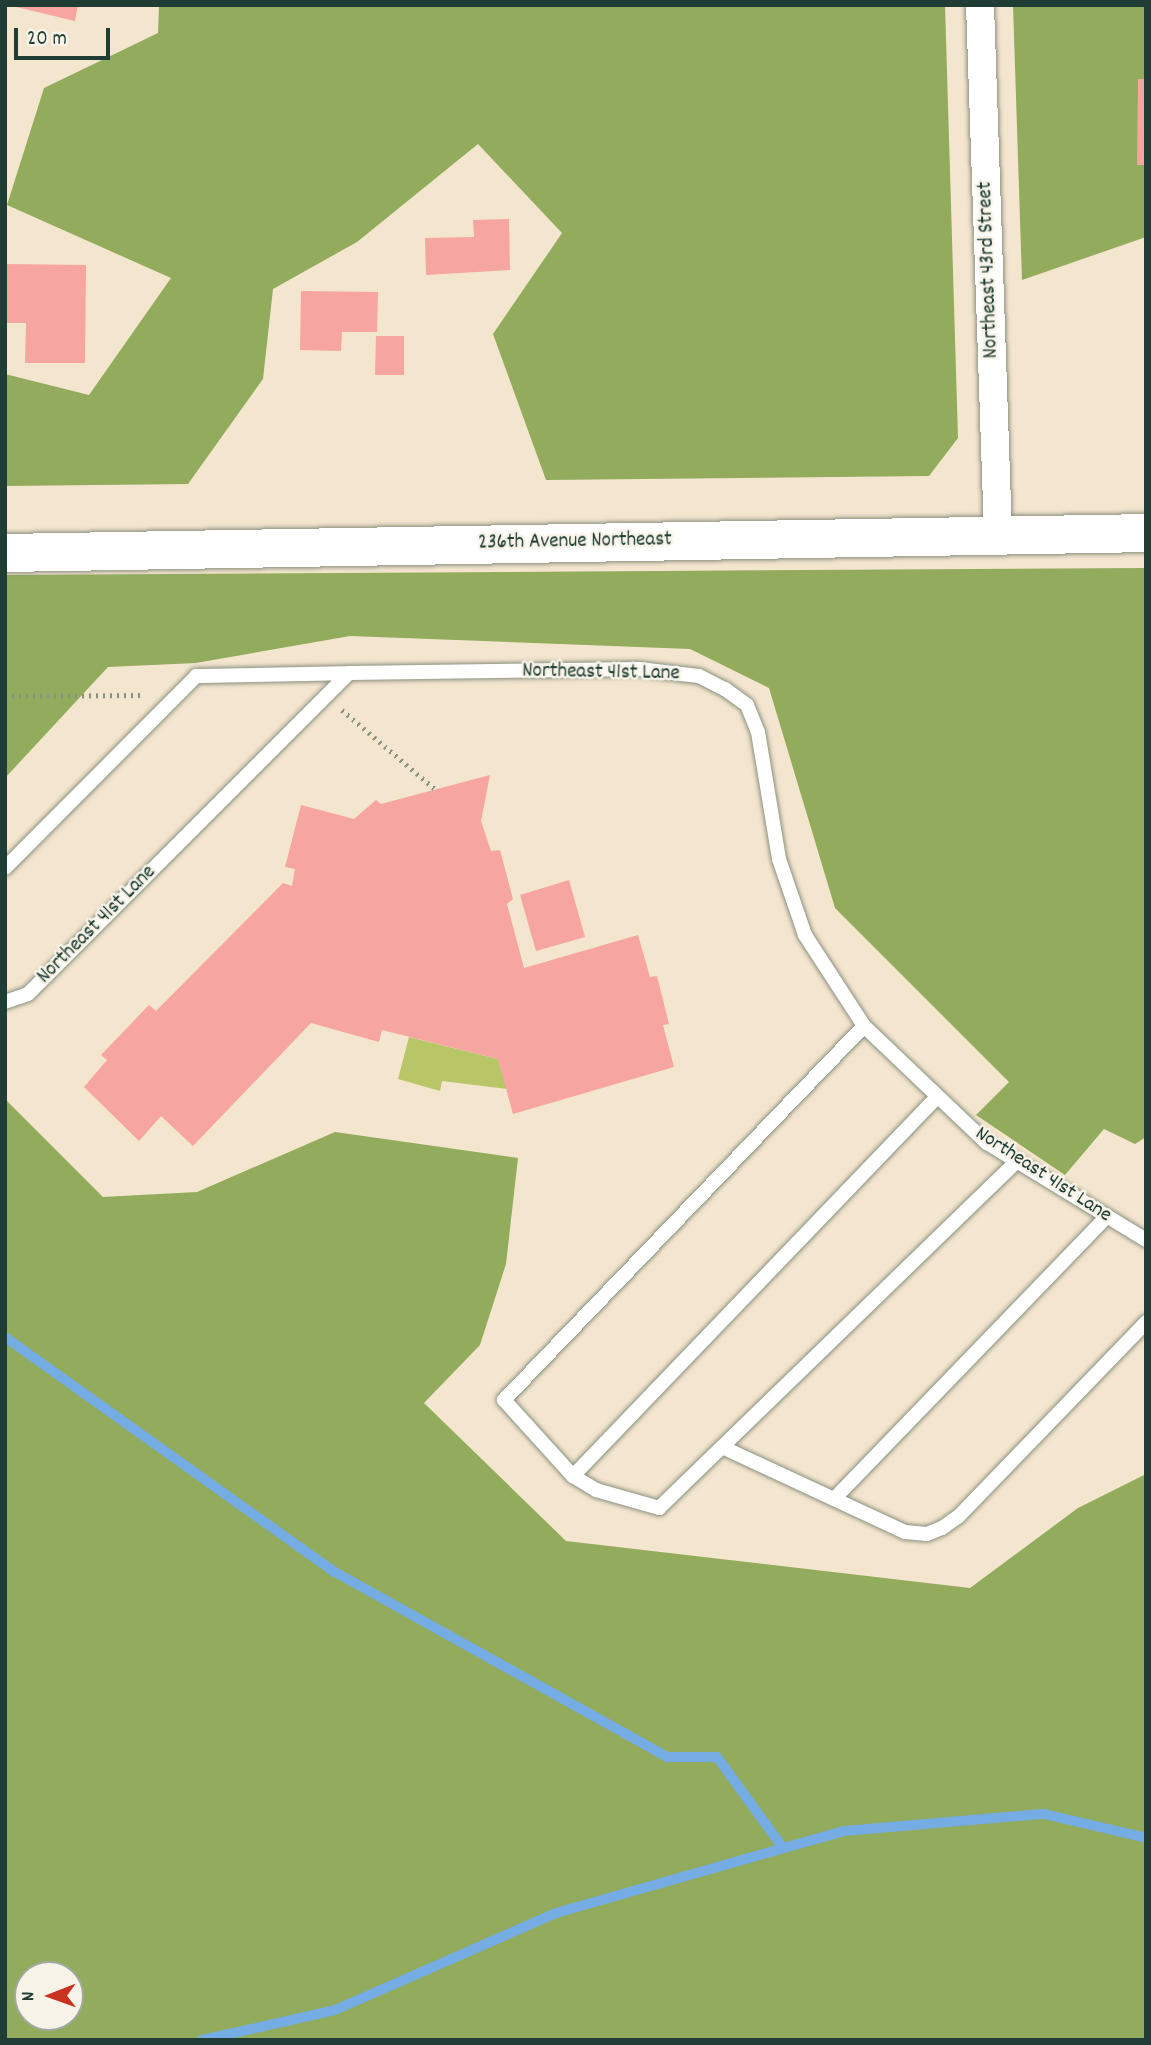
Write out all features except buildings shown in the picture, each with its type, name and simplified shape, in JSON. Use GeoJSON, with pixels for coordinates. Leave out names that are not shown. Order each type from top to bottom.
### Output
{"type":"FeatureCollection","features":[{"type":"Feature","properties":{"kind":"street","name":"Northeast 43rd Street"},"geometry":{"type":"LineString","coordinates":[[980,5],[998,535]]}},
{"type":"Feature","properties":{"kind":"street","name":"236th Avenue Northeast"},"geometry":{"type":"LineString","coordinates":[[5,553],[1146,533]]}},
{"type":"Feature","properties":{"kind":"lane","name":"Northeast 41st Lane"},"geometry":{"type":"LineString","coordinates":[[5,1002],[28,994],[349,673],[639,669],[699,676],[725,689],[747,705],[758,732],[779,859],[805,935],[864,1026],[987,1143],[1146,1240]]}},
{"type":"Feature","properties":{"kind":"lane"},"geometry":{"type":"LineString","coordinates":[[5,868],[196,676],[349,673]]}},
{"type":"Feature","properties":{"kind":"lane"},"geometry":{"type":"LineString","coordinates":[[864,1026],[504,1400],[572,1476],[596,1490],[659,1508],[1017,1161]]}},
{"type":"Feature","properties":{"kind":"lane"},"geometry":{"type":"LineString","coordinates":[[572,1476],[937,1097]]}},
{"type":"Feature","properties":{"kind":"lane"},"geometry":{"type":"LineString","coordinates":[[834,1499],[1107,1216]]}},
{"type":"Feature","properties":{"kind":"lane"},"geometry":{"type":"LineString","coordinates":[[722,1447],[914,1535],[943,1528],[958,1517],[1146,1322]]}},
{"type":"Feature","properties":{"kind":"path"},"geometry":{"type":"LineString","coordinates":[[5,696],[107,698],[179,693]]}},
{"type":"Feature","properties":{"kind":"path"},"geometry":{"type":"LineString","coordinates":[[321,700],[349,714],[435,789]]}},
{"type":"Feature","properties":{"kind":"green space"},"geometry":{"type":"Polygon","coordinates":[[[159,5],[945,5],[958,438],[929,476],[546,480],[493,334],[562,233],[478,144],[357,242],[273,289],[263,379],[188,484],[5,486],[5,374],[89,395],[171,278],[7,205],[44,88],[158,33],[159,5]]]}},
{"type":"Feature","properties":{"kind":"green space"},"geometry":{"type":"Polygon","coordinates":[[[1013,5],[1146,5],[1146,237],[1022,280],[1013,5]]]}},
{"type":"Feature","properties":{"kind":"green space"},"geometry":{"type":"Polygon","coordinates":[[[1146,568],[1146,1137],[1135,1144],[1104,1129],[1065,1175],[976,1115],[1009,1082],[835,908],[769,688],[690,649],[350,636],[196,663],[108,667],[5,778],[5,575],[1146,568]]]}},
{"type":"Feature","properties":{"kind":"green space"},"geometry":{"type":"Polygon","coordinates":[[[409,1037],[498,1059],[507,1089],[442,1081],[440,1091],[398,1079],[409,1037]]]}},
{"type":"Feature","properties":{"kind":"green space"},"geometry":{"type":"Polygon","coordinates":[[[5,1099],[103,1197],[197,1192],[335,1132],[518,1158],[506,1264],[480,1345],[424,1403],[566,1541],[970,1588],[1078,1508],[1146,1474],[1146,2040],[5,2040],[5,1099]]]}},
{"type":"Feature","properties":{"kind":"waterway"},"geometry":{"type":"LineString","coordinates":[[5,1337],[335,1572],[668,1757],[717,1757],[783,1848]]}},
{"type":"Feature","properties":{"kind":"waterway"},"geometry":{"type":"LineString","coordinates":[[202,2040],[335,2010],[556,1913],[844,1831],[1044,1814],[1146,1838]]}}]}
